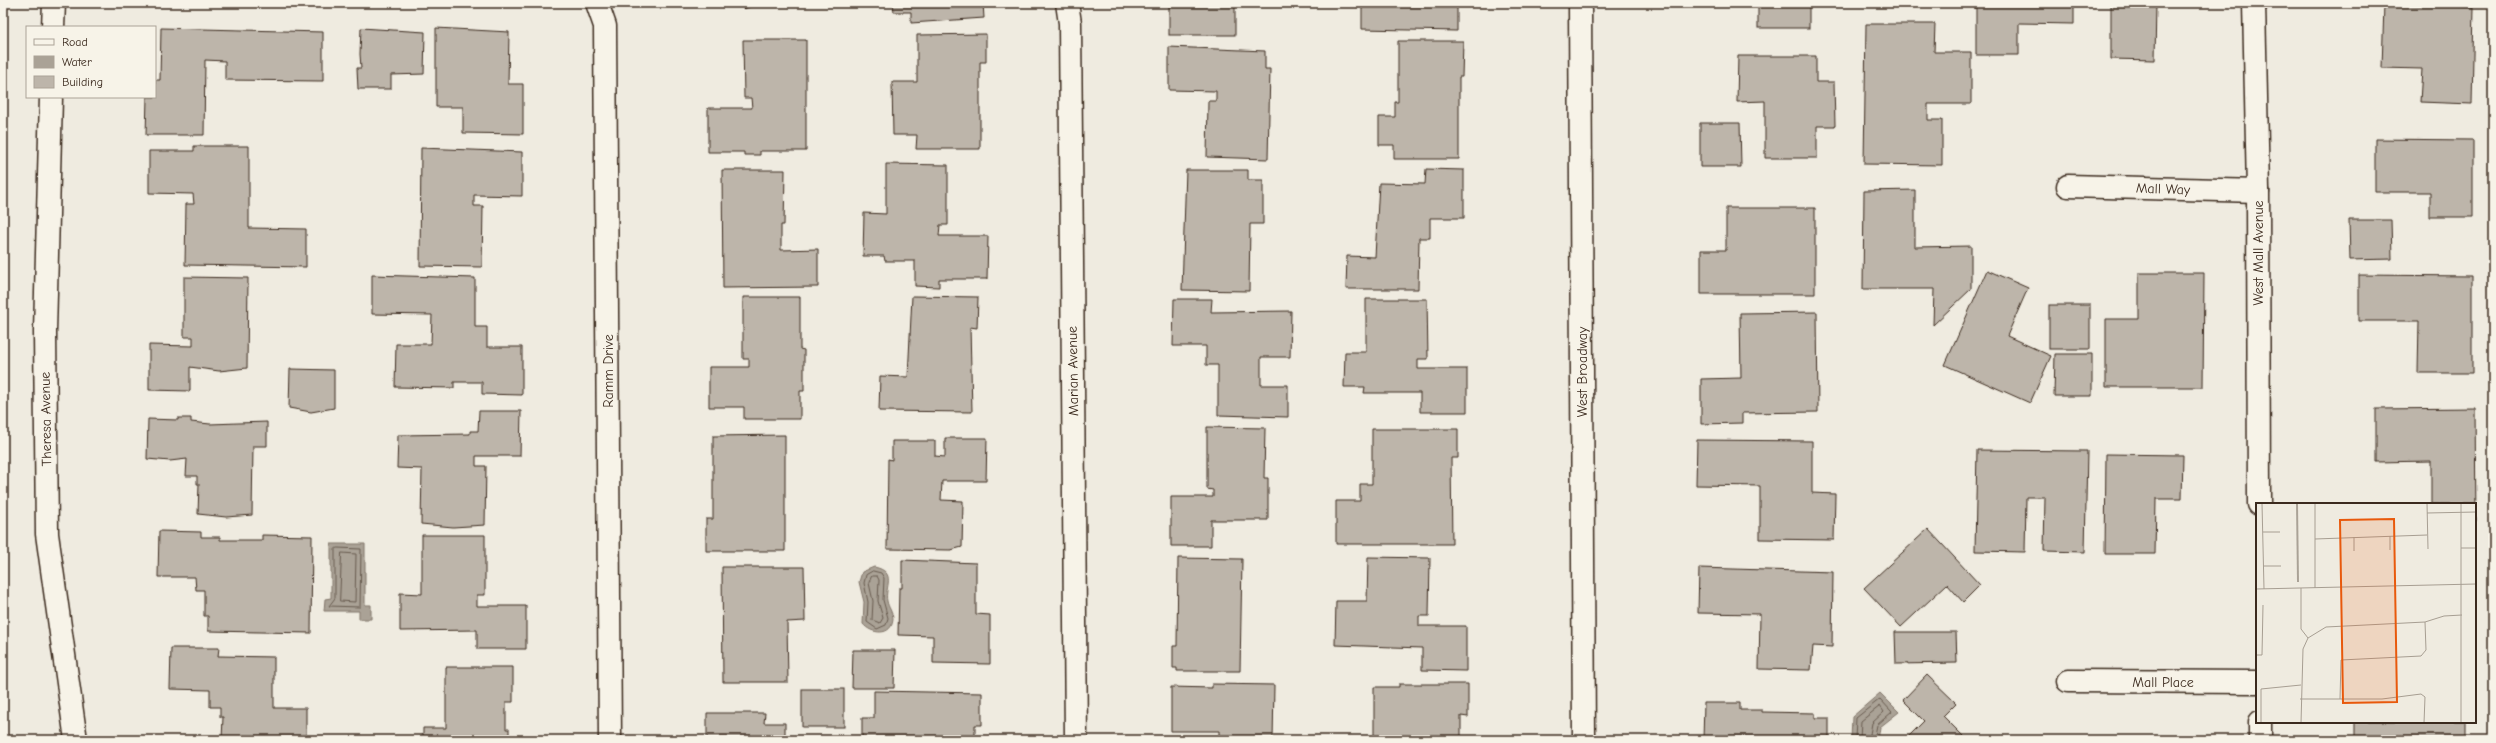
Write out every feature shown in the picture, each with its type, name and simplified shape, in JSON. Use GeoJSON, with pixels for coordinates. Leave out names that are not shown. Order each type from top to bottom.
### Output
{"type":"FeatureCollection","features":[{"type":"Feature","properties":{"kind":"street"},"geometry":{"type":"LineString","coordinates":[[53,26],[54,3]]}},
{"type":"Feature","properties":{"kind":"street","name":"Ramm Drive"},"geometry":{"type":"LineString","coordinates":[[596,3],[605,26],[610,740]]}},
{"type":"Feature","properties":{"kind":"street","name":"Marian Avenue"},"geometry":{"type":"LineString","coordinates":[[1067,3],[1070,23],[1076,740]]}},
{"type":"Feature","properties":{"kind":"street","name":"West Broadway"},"geometry":{"type":"LineString","coordinates":[[1580,3],[1584,740]]}},
{"type":"Feature","properties":{"kind":"street","name":"West Mall Avenue"},"geometry":{"type":"LineString","coordinates":[[2254,3],[2258,191],[2258,503]]}},
{"type":"Feature","properties":{"kind":"street","name":"Theresa Avenue"},"geometry":{"type":"LineString","coordinates":[[51,98],[45,332],[47,534],[76,740]]}},
{"type":"Feature","properties":{"kind":"street","name":"Mall Way"},"geometry":{"type":"LineString","coordinates":[[2068,186],[2258,191]]}},
{"type":"Feature","properties":{"kind":"street","name":"Mall Place"},"geometry":{"type":"LineString","coordinates":[[2068,681],[2256,682]]}},
{"type":"Feature","properties":{"kind":"street"},"geometry":{"type":"LineString","coordinates":[[2260,723],[2260,740]]}},
{"type":"Feature","properties":{"kind":"water"},"geometry":{"type":"Polygon","coordinates":[[[331,544],[365,544],[365,605],[371,605],[371,619],[359,619],[359,611],[324,611],[325,599],[331,598],[331,544]]]}},
{"type":"Feature","properties":{"kind":"water"},"geometry":{"type":"Polygon","coordinates":[[[874,567],[886,572],[888,576],[887,601],[893,617],[892,625],[889,629],[881,632],[871,630],[863,624],[864,602],[859,582],[862,572],[874,567]]]}},
{"type":"Feature","properties":{"kind":"water"},"geometry":{"type":"Polygon","coordinates":[[[1880,693],[1899,712],[1880,727],[1878,740],[1851,740],[1852,717],[1880,693]]]}},
{"type":"Feature","properties":{"kind":"building"},"geometry":{"type":"Polygon","coordinates":[[[741,3],[762,3],[743,9],[741,3]]]}},
{"type":"Feature","properties":{"kind":"building"},"geometry":{"type":"Polygon","coordinates":[[[893,3],[983,3],[984,18],[911,23],[911,12],[894,12],[893,3]]]}},
{"type":"Feature","properties":{"kind":"building"},"geometry":{"type":"Polygon","coordinates":[[[1169,3],[1235,3],[1235,35],[1169,35],[1169,3]]]}},
{"type":"Feature","properties":{"kind":"building"},"geometry":{"type":"Polygon","coordinates":[[[1362,3],[1457,3],[1457,31],[1362,29],[1362,3]]]}},
{"type":"Feature","properties":{"kind":"building"},"geometry":{"type":"Polygon","coordinates":[[[1758,3],[1809,3],[1809,28],[1758,28],[1758,3]]]}},
{"type":"Feature","properties":{"kind":"building"},"geometry":{"type":"Polygon","coordinates":[[[1976,3],[2074,3],[2074,24],[2019,23],[2019,55],[1976,55],[1976,3]]]}},
{"type":"Feature","properties":{"kind":"building"},"geometry":{"type":"Polygon","coordinates":[[[2111,3],[2156,3],[2155,60],[2111,59],[2111,3]]]}},
{"type":"Feature","properties":{"kind":"building"},"geometry":{"type":"Polygon","coordinates":[[[2384,4],[2474,7],[2472,104],[2420,102],[2422,69],[2382,68],[2384,4]]]}},
{"type":"Feature","properties":{"kind":"building"},"geometry":{"type":"Polygon","coordinates":[[[1866,24],[1935,24],[1934,52],[1971,52],[1971,104],[1928,104],[1928,120],[1942,120],[1942,165],[1864,164],[1866,24]]]}},
{"type":"Feature","properties":{"kind":"building"},"geometry":{"type":"Polygon","coordinates":[[[161,28],[323,32],[323,81],[225,80],[225,61],[205,60],[204,135],[146,135],[147,98],[156,98],[156,80],[160,80],[161,28]]]}},
{"type":"Feature","properties":{"kind":"building"},"geometry":{"type":"Polygon","coordinates":[[[361,28],[425,32],[424,74],[391,75],[391,89],[358,89],[357,68],[361,68],[361,28]]]}},
{"type":"Feature","properties":{"kind":"building"},"geometry":{"type":"Polygon","coordinates":[[[436,28],[509,32],[508,84],[523,84],[523,134],[463,133],[463,107],[436,107],[436,28]]]}},
{"type":"Feature","properties":{"kind":"building"},"geometry":{"type":"Polygon","coordinates":[[[986,34],[986,62],[980,62],[980,149],[916,149],[917,135],[893,135],[892,82],[917,82],[917,35],[986,34]]]}},
{"type":"Feature","properties":{"kind":"building"},"geometry":{"type":"Polygon","coordinates":[[[743,40],[806,40],[806,151],[760,151],[760,155],[744,155],[744,152],[708,152],[708,108],[752,108],[751,98],[744,98],[743,40]]]}},
{"type":"Feature","properties":{"kind":"building"},"geometry":{"type":"Polygon","coordinates":[[[1398,41],[1463,41],[1462,77],[1459,77],[1459,159],[1394,159],[1394,145],[1379,145],[1379,117],[1395,117],[1395,102],[1398,102],[1398,41]]]}},
{"type":"Feature","properties":{"kind":"building"},"geometry":{"type":"Polygon","coordinates":[[[1169,47],[1265,51],[1265,69],[1270,69],[1268,159],[1207,157],[1208,101],[1216,101],[1216,91],[1169,90],[1169,47]]]}},
{"type":"Feature","properties":{"kind":"building"},"geometry":{"type":"Polygon","coordinates":[[[1738,56],[1816,56],[1816,82],[1834,82],[1835,126],[1817,126],[1817,158],[1765,158],[1765,101],[1737,102],[1738,56]]]}},
{"type":"Feature","properties":{"kind":"building"},"geometry":{"type":"Polygon","coordinates":[[[1700,123],[1740,123],[1741,167],[1700,167],[1700,123]]]}},
{"type":"Feature","properties":{"kind":"building"},"geometry":{"type":"Polygon","coordinates":[[[2375,139],[2473,140],[2473,217],[2430,217],[2430,192],[2375,192],[2375,139]]]}},
{"type":"Feature","properties":{"kind":"building"},"geometry":{"type":"Polygon","coordinates":[[[194,146],[249,146],[249,228],[306,229],[306,267],[185,265],[186,204],[194,204],[193,194],[149,193],[149,151],[194,151],[194,146]]]}},
{"type":"Feature","properties":{"kind":"building"},"geometry":{"type":"Polygon","coordinates":[[[421,148],[522,152],[522,196],[474,195],[474,206],[483,206],[482,267],[420,266],[421,148]]]}},
{"type":"Feature","properties":{"kind":"building"},"geometry":{"type":"Polygon","coordinates":[[[886,164],[948,165],[948,225],[940,225],[939,236],[988,236],[987,279],[939,279],[939,287],[915,286],[915,261],[885,261],[884,256],[863,256],[864,213],[886,214],[886,164]]]}},
{"type":"Feature","properties":{"kind":"building"},"geometry":{"type":"Polygon","coordinates":[[[1426,169],[1464,170],[1464,218],[1430,218],[1430,238],[1419,238],[1418,289],[1346,289],[1347,256],[1375,257],[1379,183],[1425,184],[1426,169]]]}},
{"type":"Feature","properties":{"kind":"building"},"geometry":{"type":"Polygon","coordinates":[[[722,170],[785,170],[784,225],[781,225],[781,250],[818,249],[818,287],[723,288],[722,170]]]}},
{"type":"Feature","properties":{"kind":"building"},"geometry":{"type":"Polygon","coordinates":[[[1186,170],[1248,170],[1248,180],[1263,180],[1263,224],[1250,224],[1249,291],[1182,290],[1186,170]]]}},
{"type":"Feature","properties":{"kind":"building"},"geometry":{"type":"Polygon","coordinates":[[[1915,190],[1915,247],[1971,246],[1971,289],[1933,325],[1934,289],[1863,289],[1864,191],[1915,190]]]}},
{"type":"Feature","properties":{"kind":"building"},"geometry":{"type":"Polygon","coordinates":[[[1726,208],[1815,208],[1815,294],[1701,294],[1701,250],[1726,250],[1726,208]]]}},
{"type":"Feature","properties":{"kind":"building"},"geometry":{"type":"Polygon","coordinates":[[[2349,220],[2391,220],[2392,259],[2350,260],[2349,220]]]}},
{"type":"Feature","properties":{"kind":"building"},"geometry":{"type":"Polygon","coordinates":[[[1987,270],[2028,288],[2007,336],[2051,356],[2030,403],[1945,365],[1987,270]]]}},
{"type":"Feature","properties":{"kind":"building"},"geometry":{"type":"Polygon","coordinates":[[[2139,273],[2204,273],[2203,387],[2106,387],[2106,319],[2139,319],[2139,273]]]}},
{"type":"Feature","properties":{"kind":"building"},"geometry":{"type":"Polygon","coordinates":[[[372,275],[475,278],[475,327],[487,327],[487,347],[522,347],[522,395],[482,394],[482,382],[454,382],[454,388],[395,387],[396,344],[431,344],[432,315],[372,314],[372,275]]]}},
{"type":"Feature","properties":{"kind":"building"},"geometry":{"type":"Polygon","coordinates":[[[2359,275],[2472,276],[2472,373],[2418,373],[2419,321],[2359,321],[2359,275]]]}},
{"type":"Feature","properties":{"kind":"building"},"geometry":{"type":"Polygon","coordinates":[[[184,277],[248,278],[247,368],[219,371],[190,367],[190,391],[149,390],[149,345],[193,346],[193,337],[184,337],[184,277]]]}},
{"type":"Feature","properties":{"kind":"building"},"geometry":{"type":"Polygon","coordinates":[[[912,296],[978,297],[977,328],[970,327],[972,412],[879,411],[880,376],[908,377],[912,296]]]}},
{"type":"Feature","properties":{"kind":"building"},"geometry":{"type":"Polygon","coordinates":[[[743,297],[800,297],[800,349],[804,350],[804,391],[800,391],[800,419],[744,419],[744,407],[709,407],[709,367],[749,367],[749,359],[743,359],[743,297]]]}},
{"type":"Feature","properties":{"kind":"building"},"geometry":{"type":"Polygon","coordinates":[[[1174,299],[1212,299],[1211,312],[1291,311],[1290,357],[1261,357],[1261,385],[1288,385],[1288,417],[1218,415],[1218,365],[1206,365],[1206,346],[1173,346],[1174,299]]]}},
{"type":"Feature","properties":{"kind":"building"},"geometry":{"type":"Polygon","coordinates":[[[1366,299],[1427,299],[1428,359],[1418,359],[1418,369],[1467,369],[1467,412],[1420,412],[1420,393],[1364,393],[1365,387],[1344,387],[1345,352],[1366,352],[1366,299]]]}},
{"type":"Feature","properties":{"kind":"building"},"geometry":{"type":"Polygon","coordinates":[[[2049,305],[2090,305],[2090,349],[2049,349],[2049,305]]]}},
{"type":"Feature","properties":{"kind":"building"},"geometry":{"type":"Polygon","coordinates":[[[1817,312],[1818,412],[1742,413],[1742,423],[1701,424],[1701,379],[1741,378],[1740,313],[1817,312]]]}},
{"type":"Feature","properties":{"kind":"building"},"geometry":{"type":"Polygon","coordinates":[[[2055,354],[2092,354],[2092,396],[2054,396],[2055,354]]]}},
{"type":"Feature","properties":{"kind":"building"},"geometry":{"type":"Polygon","coordinates":[[[290,369],[334,370],[334,408],[311,412],[289,408],[290,369]]]}},
{"type":"Feature","properties":{"kind":"building"},"geometry":{"type":"Polygon","coordinates":[[[2475,408],[2476,503],[2431,503],[2431,461],[2376,462],[2376,409],[2475,408]]]}},
{"type":"Feature","properties":{"kind":"building"},"geometry":{"type":"Polygon","coordinates":[[[479,411],[521,411],[520,456],[476,456],[476,466],[486,466],[485,525],[453,527],[421,524],[422,469],[397,468],[398,435],[470,434],[470,431],[478,431],[479,411]]]}},
{"type":"Feature","properties":{"kind":"building"},"geometry":{"type":"Polygon","coordinates":[[[178,418],[191,418],[191,422],[210,424],[267,422],[267,446],[253,446],[252,515],[226,517],[198,514],[199,484],[197,484],[197,476],[186,476],[187,459],[170,461],[147,459],[148,419],[178,420],[178,418]]]}},
{"type":"Feature","properties":{"kind":"building"},"geometry":{"type":"Polygon","coordinates":[[[1207,427],[1265,428],[1264,478],[1268,478],[1268,520],[1211,520],[1211,546],[1171,546],[1171,497],[1213,497],[1213,490],[1207,489],[1207,427]]]}},
{"type":"Feature","properties":{"kind":"building"},"geometry":{"type":"Polygon","coordinates":[[[1372,429],[1458,429],[1458,458],[1451,458],[1452,544],[1336,544],[1336,501],[1360,501],[1360,484],[1372,484],[1372,429]]]}},
{"type":"Feature","properties":{"kind":"building"},"geometry":{"type":"Polygon","coordinates":[[[785,435],[785,551],[706,551],[706,519],[713,519],[713,436],[785,435]]]}},
{"type":"Feature","properties":{"kind":"building"},"geometry":{"type":"Polygon","coordinates":[[[945,438],[987,438],[986,481],[942,481],[941,500],[963,501],[962,547],[951,550],[887,549],[888,459],[892,460],[892,441],[935,441],[935,456],[945,457],[945,438]]]}},
{"type":"Feature","properties":{"kind":"building"},"geometry":{"type":"Polygon","coordinates":[[[1697,440],[1812,441],[1812,493],[1835,494],[1834,540],[1760,539],[1760,486],[1696,485],[1697,440]]]}},
{"type":"Feature","properties":{"kind":"building"},"geometry":{"type":"Polygon","coordinates":[[[1977,450],[2087,451],[2085,552],[2044,551],[2045,497],[2026,497],[2025,552],[1975,551],[1977,450]]]}},
{"type":"Feature","properties":{"kind":"building"},"geometry":{"type":"Polygon","coordinates":[[[2106,454],[2183,455],[2182,499],[2156,499],[2155,554],[2105,554],[2106,454]]]}},
{"type":"Feature","properties":{"kind":"building"},"geometry":{"type":"Polygon","coordinates":[[[1928,529],[1980,585],[1963,602],[1947,584],[1901,627],[1864,588],[1928,529]]]}},
{"type":"Feature","properties":{"kind":"building"},"geometry":{"type":"Polygon","coordinates":[[[159,531],[201,532],[201,537],[220,537],[220,540],[262,540],[262,535],[312,536],[311,633],[208,631],[208,616],[204,616],[204,590],[196,590],[195,577],[158,577],[159,531]]]}},
{"type":"Feature","properties":{"kind":"building"},"geometry":{"type":"Polygon","coordinates":[[[422,535],[485,535],[485,595],[477,595],[477,606],[526,606],[526,649],[477,649],[477,630],[400,631],[400,593],[422,594],[422,535]]]}},
{"type":"Feature","properties":{"kind":"building"},"geometry":{"type":"Polygon","coordinates":[[[1368,557],[1430,558],[1429,616],[1419,616],[1419,626],[1466,626],[1466,671],[1422,670],[1422,648],[1335,645],[1336,601],[1367,601],[1368,557]]]}},
{"type":"Feature","properties":{"kind":"building"},"geometry":{"type":"Polygon","coordinates":[[[1178,558],[1242,559],[1240,671],[1177,671],[1177,668],[1173,668],[1173,646],[1177,646],[1178,558]]]}},
{"type":"Feature","properties":{"kind":"building"},"geometry":{"type":"Polygon","coordinates":[[[902,560],[976,563],[976,614],[990,615],[990,664],[933,663],[933,636],[898,635],[899,588],[902,588],[902,560]]]}},
{"type":"Feature","properties":{"kind":"building"},"geometry":{"type":"Polygon","coordinates":[[[722,567],[804,567],[805,621],[787,622],[788,682],[723,682],[722,567]]]}},
{"type":"Feature","properties":{"kind":"building"},"geometry":{"type":"Polygon","coordinates":[[[1699,568],[1833,572],[1832,647],[1813,646],[1811,670],[1759,669],[1760,614],[1698,613],[1699,568]]]}},
{"type":"Feature","properties":{"kind":"building"},"geometry":{"type":"Polygon","coordinates":[[[1895,632],[1956,632],[1957,663],[1896,664],[1895,632]]]}},
{"type":"Feature","properties":{"kind":"building"},"geometry":{"type":"Polygon","coordinates":[[[171,648],[219,648],[218,656],[274,657],[274,708],[306,708],[306,740],[222,740],[223,717],[220,717],[220,707],[210,707],[210,690],[170,689],[171,648]]]}},
{"type":"Feature","properties":{"kind":"building"},"geometry":{"type":"Polygon","coordinates":[[[853,650],[895,650],[894,688],[852,688],[853,650]]]}},
{"type":"Feature","properties":{"kind":"building"},"geometry":{"type":"Polygon","coordinates":[[[446,667],[513,667],[513,702],[506,702],[506,729],[509,729],[509,740],[423,740],[423,728],[446,728],[446,667]]]}},
{"type":"Feature","properties":{"kind":"building"},"geometry":{"type":"Polygon","coordinates":[[[1927,675],[1956,703],[1943,716],[1967,740],[1905,740],[1924,721],[1903,700],[1927,675]]]}},
{"type":"Feature","properties":{"kind":"building"},"geometry":{"type":"Polygon","coordinates":[[[1212,684],[1274,685],[1273,740],[1219,740],[1219,731],[1171,731],[1171,687],[1212,688],[1212,684]]]}},
{"type":"Feature","properties":{"kind":"building"},"geometry":{"type":"Polygon","coordinates":[[[1399,684],[1468,684],[1468,717],[1461,716],[1461,740],[1374,740],[1374,687],[1399,687],[1399,684]]]}},
{"type":"Feature","properties":{"kind":"building"},"geometry":{"type":"Polygon","coordinates":[[[802,689],[844,689],[844,727],[802,727],[802,689]]]}},
{"type":"Feature","properties":{"kind":"building"},"geometry":{"type":"Polygon","coordinates":[[[874,691],[982,693],[982,725],[975,725],[975,740],[862,740],[862,718],[874,718],[874,691]]]}},
{"type":"Feature","properties":{"kind":"building"},"geometry":{"type":"Polygon","coordinates":[[[1704,703],[1740,703],[1740,710],[1762,710],[1762,712],[1815,713],[1815,718],[1829,718],[1829,740],[1703,740],[1704,703]]]}},
{"type":"Feature","properties":{"kind":"building"},"geometry":{"type":"Polygon","coordinates":[[[707,713],[765,713],[764,723],[785,723],[785,740],[707,740],[707,713]]]}},
{"type":"Feature","properties":{"kind":"building"},"geometry":{"type":"Polygon","coordinates":[[[2355,723],[2465,723],[2465,740],[2355,740],[2355,723]]]}}]}
